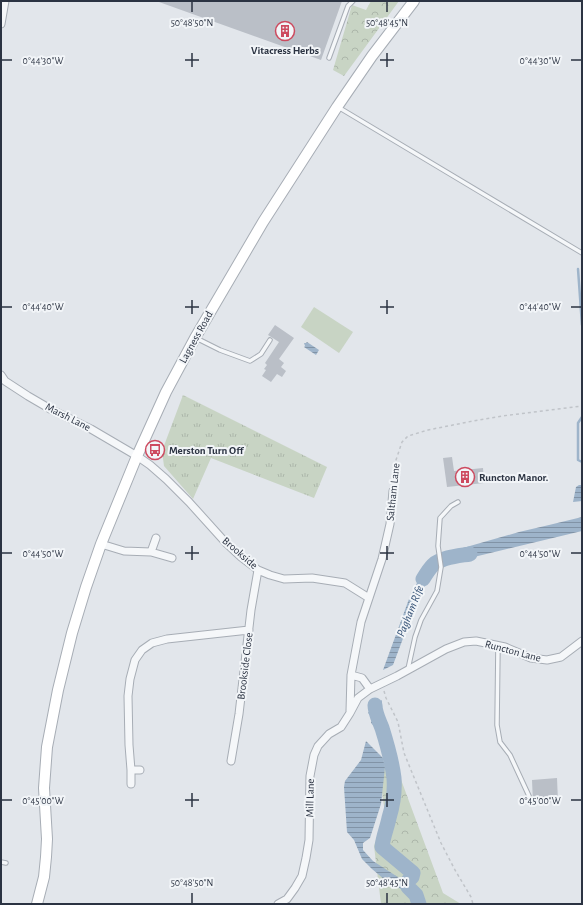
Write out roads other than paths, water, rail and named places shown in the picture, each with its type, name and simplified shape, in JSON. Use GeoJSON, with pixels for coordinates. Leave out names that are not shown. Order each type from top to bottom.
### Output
{"type":"FeatureCollection","features":[{"type":"Feature","properties":{"kind":"main road","name":"Lagness Road"},"geometry":{"type":"LineString","coordinates":[[37,904],[44,877],[46,857],[47,838],[44,788],[47,747],[58,690],[72,633],[86,587],[101,544],[137,456],[166,392],[195,338],[263,222],[337,107],[372,56],[414,1]]}},
{"type":"Feature","properties":{"kind":"street"},"geometry":{"type":"LineString","coordinates":[[1,24],[5,1]]}},
{"type":"Feature","properties":{"kind":"street","name":"Marsh Lane"},"geometry":{"type":"LineString","coordinates":[[1,375],[5,381],[28,396],[52,410],[91,429],[137,456]]}},
{"type":"Feature","properties":{"kind":"street","name":"Brookside"},"geometry":{"type":"LineString","coordinates":[[137,456],[166,479],[226,543],[258,570],[284,579],[312,578],[345,583],[369,598]]}},
{"type":"Feature","properties":{"kind":"street","name":"Saltham Lane"},"geometry":{"type":"LineString","coordinates":[[350,713],[351,675],[361,622],[382,559],[390,524],[393,491]]}},
{"type":"Feature","properties":{"kind":"street"},"geometry":{"type":"LineString","coordinates":[[151,552],[156,538]]}},
{"type":"Feature","properties":{"kind":"street"},"geometry":{"type":"LineString","coordinates":[[101,544],[124,551],[151,552],[172,558]]}},
{"type":"Feature","properties":{"kind":"street","name":"Brookside Close"},"geometry":{"type":"LineString","coordinates":[[231,761],[252,603],[258,570]]}},
{"type":"Feature","properties":{"kind":"street"},"geometry":{"type":"LineString","coordinates":[[131,784],[132,770],[129,745],[128,696],[130,679],[135,660],[142,650],[152,643],[167,639],[249,630]]}},
{"type":"Feature","properties":{"kind":"street","name":"Runcton Lane"},"geometry":{"type":"LineString","coordinates":[[358,698],[370,689],[446,649],[464,642],[476,641],[505,647],[531,658],[547,660],[561,657],[582,641]]}},
{"type":"Feature","properties":{"kind":"street"},"geometry":{"type":"LineString","coordinates":[[351,675],[362,678],[370,689]]}},
{"type":"Feature","properties":{"kind":"street","name":"Mill Lane"},"geometry":{"type":"LineString","coordinates":[[278,904],[287,899],[302,876],[309,840],[310,776],[314,756],[318,746],[329,734],[341,727],[358,698]]}},
{"type":"Feature","properties":{"kind":"street"},"geometry":{"type":"LineString","coordinates":[[132,770],[140,770]]}},
{"type":"Feature","properties":{"kind":"lane"},"geometry":{"type":"LineString","coordinates":[[329,58],[348,6],[353,1]]}},
{"type":"Feature","properties":{"kind":"lane"},"geometry":{"type":"LineString","coordinates":[[337,107],[582,253]]}},
{"type":"Feature","properties":{"kind":"lane"},"geometry":{"type":"LineString","coordinates":[[195,338],[220,350],[250,361],[261,354],[270,340]]}},
{"type":"Feature","properties":{"kind":"lane"},"geometry":{"type":"LineString","coordinates":[[407,670],[421,620],[437,591],[441,567],[438,546],[440,518],[451,506],[458,502]]}},
{"type":"Feature","properties":{"kind":"lane"},"geometry":{"type":"LineString","coordinates":[[498,646],[497,725],[500,742],[510,756],[530,796]]}},
{"type":"Feature","properties":{"kind":"lane"},"geometry":{"type":"LineString","coordinates":[[1,862],[6,863]]}},
{"type":"Feature","properties":{"kind":"water"},"geometry":{"type":"Polygon","coordinates":[[[307,342],[319,350],[316,355],[304,347],[304,343],[307,342]]]}},
{"type":"Feature","properties":{"kind":"water"},"geometry":{"type":"Polygon","coordinates":[[[582,485],[582,501],[573,502],[576,487],[582,485]]]}},
{"type":"Feature","properties":{"kind":"water"},"geometry":{"type":"Polygon","coordinates":[[[582,517],[582,531],[449,563],[449,552],[519,532],[582,517]]]}},
{"type":"Feature","properties":{"kind":"water"},"geometry":{"type":"Polygon","coordinates":[[[437,558],[435,571],[425,585],[416,604],[393,665],[383,670],[409,599],[427,566],[437,558]]]}},
{"type":"Feature","properties":{"kind":"water"},"geometry":{"type":"Polygon","coordinates":[[[382,700],[381,719],[383,724],[374,726],[371,723],[372,717],[368,713],[382,700]]]}},
{"type":"Feature","properties":{"kind":"water"},"geometry":{"type":"Polygon","coordinates":[[[366,741],[383,758],[385,767],[381,804],[370,838],[363,843],[363,850],[373,861],[421,892],[424,904],[414,904],[414,899],[408,893],[385,880],[372,869],[362,859],[354,840],[347,832],[344,787],[345,781],[361,760],[366,741]]]}},
{"type":"Feature","properties":{"kind":"waterway"},"geometry":{"type":"LineString","coordinates":[[578,269],[582,325]]}},
{"type":"Feature","properties":{"kind":"waterway"},"geometry":{"type":"LineString","coordinates":[[582,417],[578,423],[578,460],[582,462]]}},
{"type":"Feature","properties":{"kind":"waterway","name":"Pagham Rife"},"geometry":{"type":"LineString","coordinates":[[423,579],[430,568],[437,562],[450,557],[470,554]]}},
{"type":"Feature","properties":{"kind":"waterway","name":"Pagham Rife"},"geometry":{"type":"LineString","coordinates":[[375,705],[376,714],[382,728],[389,753],[394,778],[393,803],[382,847],[413,873],[412,877],[408,881],[408,887],[416,895],[419,904]]}},
{"type":"Feature","properties":{"kind":"place","name":"Vitacress Herbs"},"geometry":{"type":"Point","coordinates":[285,31]}},
{"type":"Feature","properties":{"kind":"place","name":"Merston Turn Off"},"geometry":{"type":"Point","coordinates":[155,450]}},
{"type":"Feature","properties":{"kind":"place","name":"Runcton Manor."},"geometry":{"type":"Point","coordinates":[465,477]}}]}
